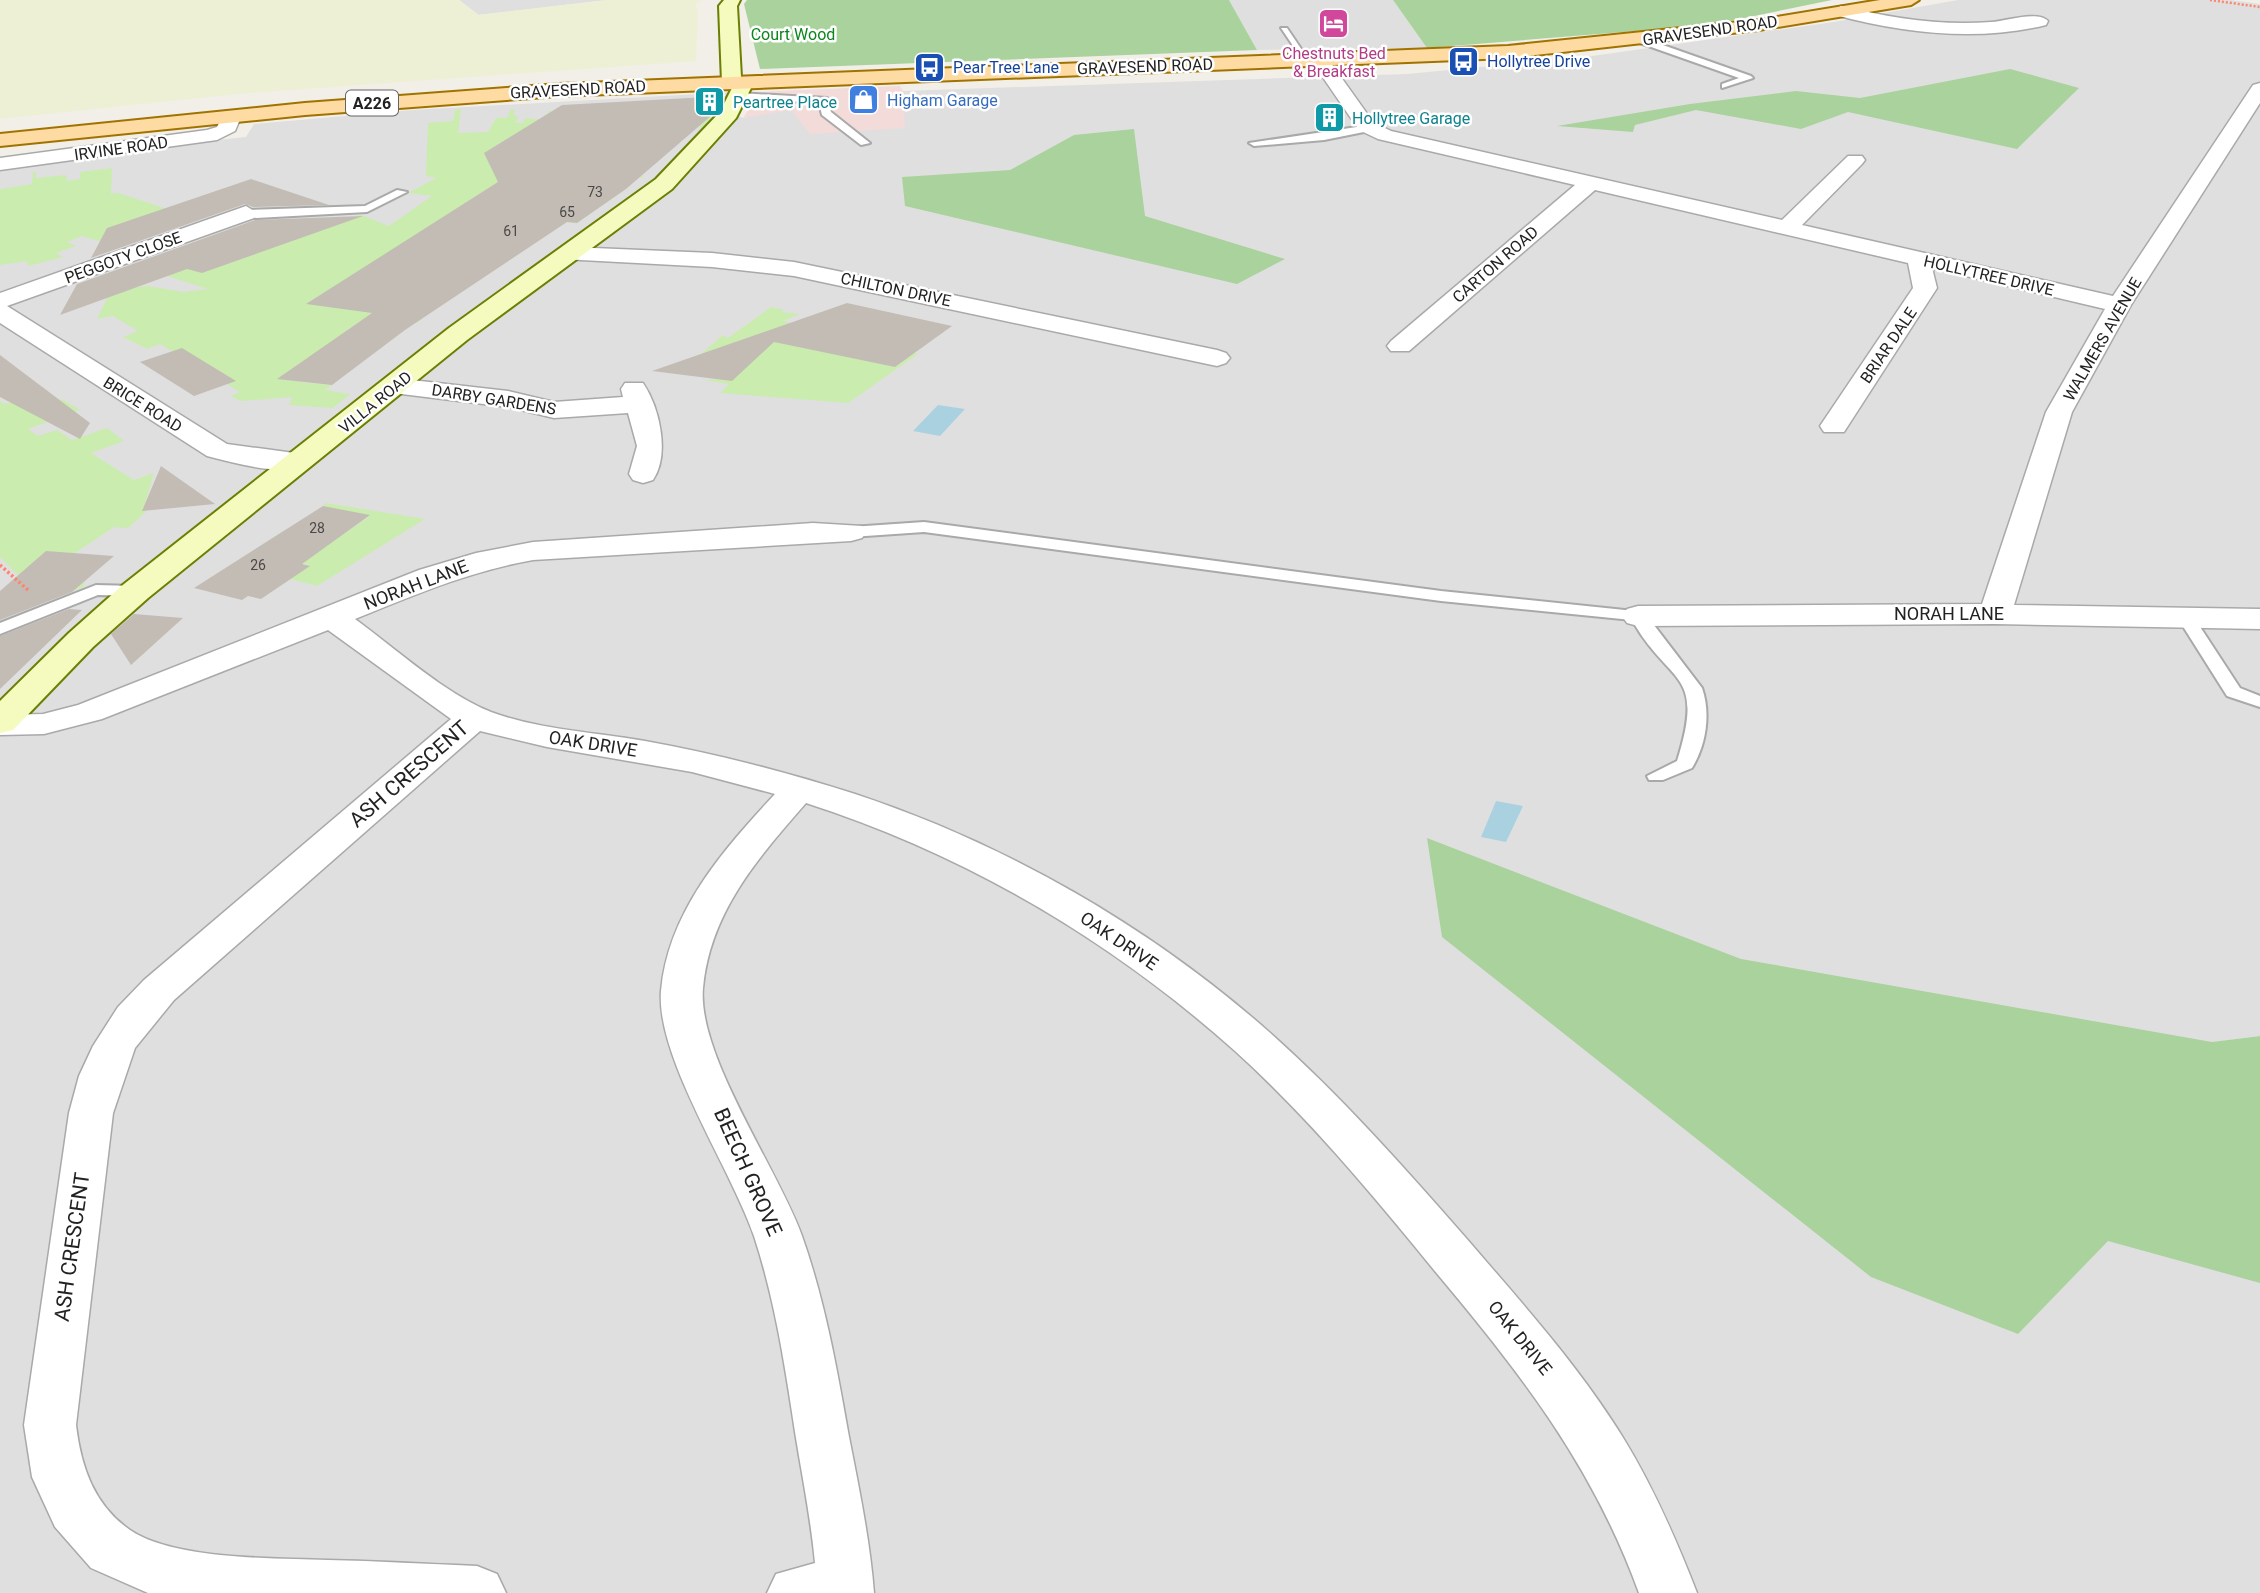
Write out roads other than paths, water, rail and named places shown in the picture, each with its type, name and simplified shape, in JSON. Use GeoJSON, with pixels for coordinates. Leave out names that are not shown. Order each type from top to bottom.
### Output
{"type":"FeatureCollection","features":[{"type":"Feature","properties":{"kind":"main road","name":"GRAVESEND ROAD"},"geometry":{"type":"LineString","coordinates":[[0,140],[450,97],[738,87],[1508,52],[1640,40],[1910,0]]}},
{"type":"Feature","properties":{"kind":"street"},"geometry":{"type":"LineString","coordinates":[[732,0],[728,6],[738,87]]}},
{"type":"Feature","properties":{"kind":"street"},"geometry":{"type":"LineString","coordinates":[[1841,11],[1876,20],[1972,30],[2032,23],[1992,15]]}},
{"type":"Feature","properties":{"kind":"street"},"geometry":{"type":"LineString","coordinates":[[1314,60],[1370,128]]}},
{"type":"Feature","properties":{"kind":"street","name":"VILLA ROAD"},"geometry":{"type":"LineString","coordinates":[[0,723],[81,640],[136,591],[458,334],[570,254],[687,163],[722,123],[738,87]]}},
{"type":"Feature","properties":{"kind":"street","name":"WALMERS AVENUE"},"geometry":{"type":"LineString","coordinates":[[1995,614],[2059,412],[2119,305],[2260,89]]}},
{"type":"Feature","properties":{"kind":"street","name":"IRVINE ROAD"},"geometry":{"type":"LineString","coordinates":[[0,164],[213,136],[227,129],[231,117]]}},
{"type":"Feature","properties":{"kind":"street","name":"HOLLYTREE DRIVE"},"geometry":{"type":"LineString","coordinates":[[1370,128],[1395,138],[2119,305]]}},
{"type":"Feature","properties":{"kind":"street"},"geometry":{"type":"LineString","coordinates":[[1788,227],[1855,160]]}},
{"type":"Feature","properties":{"kind":"street","name":"CARTON ROAD"},"geometry":{"type":"LineString","coordinates":[[1400,346],[1591,182]]}},
{"type":"Feature","properties":{"kind":"street","name":"PEGGOTY CLOSE"},"geometry":{"type":"LineString","coordinates":[[0,301],[246,213]]}},
{"type":"Feature","properties":{"kind":"street","name":"CHILTON DRIVE"},"geometry":{"type":"LineString","coordinates":[[570,254],[712,260],[794,269],[1217,358]]}},
{"type":"Feature","properties":{"kind":"street","name":"BRIAR DALE"},"geometry":{"type":"LineString","coordinates":[[1834,426],[1925,288],[1920,273],[1920,260]]}},
{"type":"Feature","properties":{"kind":"street","name":"BRICE ROAD"},"geometry":{"type":"LineString","coordinates":[[0,312],[217,450],[244,457],[299,461]]}},
{"type":"Feature","properties":{"kind":"street","name":"DARBY GARDENS"},"geometry":{"type":"LineString","coordinates":[[394,386],[508,399],[554,410],[635,397],[651,446],[643,474]]}},
{"type":"Feature","properties":{"kind":"street","name":"NORAH LANE"},"geometry":{"type":"LineString","coordinates":[[0,723],[44,724],[90,712],[439,574],[513,554],[852,532]]}},
{"type":"Feature","properties":{"kind":"street","name":"NORAH LANE"},"geometry":{"type":"LineString","coordinates":[[1638,616],[1995,614],[2187,621],[2260,619]]}},
{"type":"Feature","properties":{"kind":"street","name":"OAK DRIVE"},"geometry":{"type":"LineString","coordinates":[[331,617],[457,709],[474,718],[517,731],[647,752],[799,789],[901,825],[1017,877],[1168,973],[1267,1055],[1356,1144],[1578,1410],[1629,1497],[1668,1593]]}},
{"type":"Feature","properties":{"kind":"street","name":"ASH CRESCENT"},"geometry":{"type":"LineString","coordinates":[[474,718],[159,990],[115,1042],[103,1064],[91,1113],[50,1424],[55,1464],[69,1503],[96,1536],[122,1556],[184,1574],[238,1584],[477,1593]]}},
{"type":"Feature","properties":{"kind":"street","name":"BEECH GROVE"},"geometry":{"type":"LineString","coordinates":[[799,789],[723,878],[700,914],[687,956],[681,1007],[685,1029],[698,1064],[756,1181],[786,1261],[806,1340],[829,1591]]}},
{"type":"Feature","properties":{"kind":"lane"},"geometry":{"type":"LineString","coordinates":[[1284,30],[1314,60]]}},
{"type":"Feature","properties":{"kind":"lane"},"geometry":{"type":"LineString","coordinates":[[1640,40],[1748,78],[1725,86]]}},
{"type":"Feature","properties":{"kind":"lane"},"geometry":{"type":"LineString","coordinates":[[738,87],[824,100],[826,113],[864,143]]}},
{"type":"Feature","properties":{"kind":"lane"},"geometry":{"type":"LineString","coordinates":[[1254,143],[1324,137],[1370,128]]}},
{"type":"Feature","properties":{"kind":"lane"},"geometry":{"type":"LineString","coordinates":[[246,213],[256,215],[367,209],[401,192]]}},
{"type":"Feature","properties":{"kind":"lane"},"geometry":{"type":"LineString","coordinates":[[852,532],[924,527],[1428,595],[1638,616],[1646,633],[1679,667],[1695,692],[1699,715],[1685,764],[1656,776]]}},
{"type":"Feature","properties":{"kind":"lane"},"geometry":{"type":"LineString","coordinates":[[852,532],[887,544]]}},
{"type":"Feature","properties":{"kind":"lane"},"geometry":{"type":"LineString","coordinates":[[0,629],[96,590],[136,591]]}},
{"type":"Feature","properties":{"kind":"lane"},"geometry":{"type":"LineString","coordinates":[[2187,621],[2233,692],[2260,702]]}},
{"type":"Feature","properties":{"kind":"water"},"geometry":{"type":"Polygon","coordinates":[[[938,405],[965,409],[940,436],[913,431],[938,405]]]}},
{"type":"Feature","properties":{"kind":"water"},"geometry":{"type":"Polygon","coordinates":[[[1496,801],[1523,806],[1506,842],[1481,837],[1496,801]]]}},
{"type":"Feature","properties":{"kind":"place","name":"Chestnuts Bed & Breakfast"},"geometry":{"type":"Point","coordinates":[1334,24]}},
{"type":"Feature","properties":{"kind":"place","name":"Hollytree Drive"},"geometry":{"type":"Point","coordinates":[1464,61]}},
{"type":"Feature","properties":{"kind":"place","name":"Pear Tree Lane"},"geometry":{"type":"Point","coordinates":[930,67]}},
{"type":"Feature","properties":{"kind":"place","name":"Higham Garage"},"geometry":{"type":"Point","coordinates":[864,100]}},
{"type":"Feature","properties":{"kind":"place","name":"Peartree Place"},"geometry":{"type":"Point","coordinates":[710,102]}},
{"type":"Feature","properties":{"kind":"place","name":"Hollytree Garage"},"geometry":{"type":"Point","coordinates":[1329,118]}},
{"type":"Feature","properties":{"kind":"park label","name":"Court Wood"},"geometry":{"type":"Point","coordinates":[793,34]}}]}
